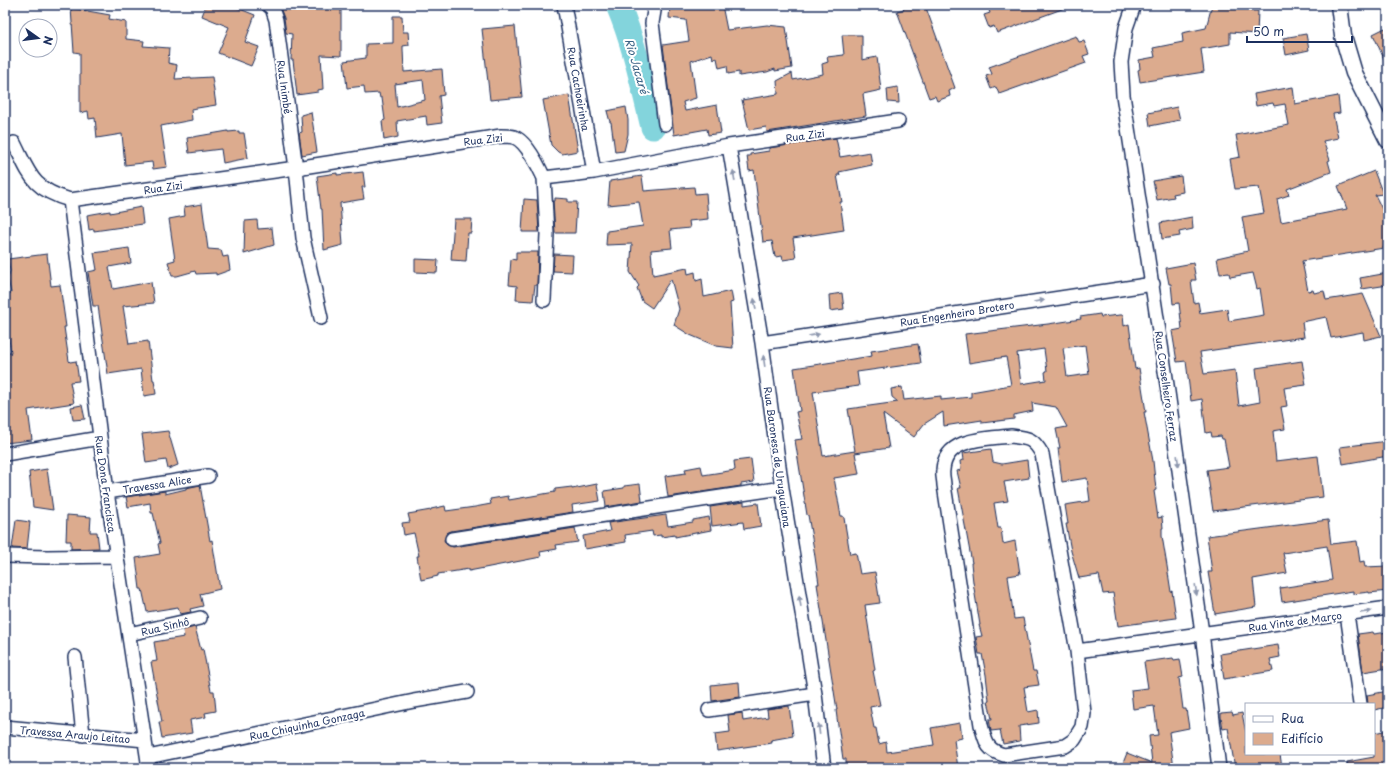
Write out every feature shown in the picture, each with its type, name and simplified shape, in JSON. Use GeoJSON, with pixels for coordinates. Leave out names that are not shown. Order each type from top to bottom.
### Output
{"type":"FeatureCollection","features":[{"type":"Feature","properties":{"kind":"street","name":"Rua Cachoeirinha"},"geometry":{"type":"LineString","coordinates":[[564,5],[594,172]]}},
{"type":"Feature","properties":{"kind":"street"},"geometry":{"type":"LineString","coordinates":[[655,5],[652,24],[665,124]]}},
{"type":"Feature","properties":{"kind":"street","name":"Rua Conselheiro Ferraz"},"geometry":{"type":"LineString","coordinates":[[1134,5],[1126,28],[1122,62],[1123,95],[1153,284],[1202,634],[1219,768]]}},
{"type":"Feature","properties":{"kind":"street"},"geometry":{"type":"LineString","coordinates":[[1339,5],[1343,36],[1354,73],[1388,140]]}},
{"type":"Feature","properties":{"kind":"street","name":"Rua Inimbé"},"geometry":{"type":"LineString","coordinates":[[270,6],[276,20],[296,168],[303,238],[321,318]]}},
{"type":"Feature","properties":{"kind":"street","name":"Rua Zizi"},"geometry":{"type":"LineString","coordinates":[[70,200],[296,168],[501,136],[514,137],[522,142],[540,168],[544,178],[594,172],[729,146],[898,121]]}},
{"type":"Feature","properties":{"kind":"street"},"geometry":{"type":"LineString","coordinates":[[14,143],[33,180],[43,190],[70,200]]}},
{"type":"Feature","properties":{"kind":"street","name":"Rua Baronesa de Uruguaiana"},"geometry":{"type":"LineString","coordinates":[[729,146],[762,343],[782,488],[815,694],[824,768]]}},
{"type":"Feature","properties":{"kind":"street"},"geometry":{"type":"LineString","coordinates":[[544,178],[547,234],[544,300]]}},
{"type":"Feature","properties":{"kind":"street","name":"Rua Dona Francisca"},"geometry":{"type":"LineString","coordinates":[[70,200],[107,492],[149,763]]}},
{"type":"Feature","properties":{"kind":"street","name":"Rua Engenheiro Brotero"},"geometry":{"type":"LineString","coordinates":[[762,343],[1153,284]]}},
{"type":"Feature","properties":{"kind":"street"},"geometry":{"type":"LineString","coordinates":[[1011,436],[1028,438],[1036,444],[1042,454],[1077,651],[1084,713],[1082,727],[1074,740],[1065,746],[1004,755],[995,752],[988,746],[981,725],[944,485],[943,469],[947,456],[955,447],[969,441],[1011,436]]}},
{"type":"Feature","properties":{"kind":"street"},"geometry":{"type":"LineString","coordinates":[[5,454],[100,438]]}},
{"type":"Feature","properties":{"kind":"street","name":"Travessa Alice"},"geometry":{"type":"LineString","coordinates":[[107,492],[208,476]]}},
{"type":"Feature","properties":{"kind":"street"},"geometry":{"type":"LineString","coordinates":[[452,539],[708,498],[782,488]]}},
{"type":"Feature","properties":{"kind":"street"},"geometry":{"type":"LineString","coordinates":[[5,556],[117,556]]}},
{"type":"Feature","properties":{"kind":"street","name":"Rua Vinte de Março"},"geometry":{"type":"LineString","coordinates":[[1077,651],[1388,608]]}},
{"type":"Feature","properties":{"kind":"street"},"geometry":{"type":"LineString","coordinates":[[1347,614],[1360,703]]}},
{"type":"Feature","properties":{"kind":"street","name":"Rua Sinhô"},"geometry":{"type":"LineString","coordinates":[[129,634],[200,618]]}},
{"type":"Feature","properties":{"kind":"street"},"geometry":{"type":"LineString","coordinates":[[75,657],[83,735]]}},
{"type":"Feature","properties":{"kind":"street","name":"Rua Chiquinha Gonzaga"},"geometry":{"type":"LineString","coordinates":[[149,763],[414,701],[467,692]]}},
{"type":"Feature","properties":{"kind":"street"},"geometry":{"type":"LineString","coordinates":[[709,710],[815,694]]}},
{"type":"Feature","properties":{"kind":"street","name":"Travessa Araujo Leitao"},"geometry":{"type":"LineString","coordinates":[[5,727],[145,740]]}},
{"type":"Feature","properties":{"kind":"building"},"geometry":{"type":"Polygon","coordinates":[[[206,5],[230,5],[255,15],[245,42],[259,47],[251,66],[218,53],[229,27],[202,16],[206,5]]]}},
{"type":"Feature","properties":{"kind":"building"},"geometry":{"type":"Polygon","coordinates":[[[279,5],[341,5],[341,56],[321,55],[323,89],[318,90],[318,92],[297,95],[293,60],[291,60],[292,34],[286,33],[284,18],[279,5]]]}},
{"type":"Feature","properties":{"kind":"building"},"geometry":{"type":"Polygon","coordinates":[[[670,5],[722,5],[727,30],[767,25],[786,27],[792,68],[775,71],[775,69],[767,72],[739,76],[739,72],[728,74],[727,66],[719,68],[717,58],[713,59],[712,54],[691,61],[696,98],[683,102],[685,111],[717,105],[721,133],[708,135],[707,129],[674,135],[663,45],[689,41],[686,20],[669,18],[670,5]]]}},
{"type":"Feature","properties":{"kind":"building"},"geometry":{"type":"Polygon","coordinates":[[[902,5],[925,5],[955,88],[949,91],[950,96],[937,101],[935,96],[929,98],[897,11],[904,9],[902,5]]]}},
{"type":"Feature","properties":{"kind":"building"},"geometry":{"type":"Polygon","coordinates":[[[987,5],[1070,6],[997,33],[994,26],[989,28],[984,15],[990,13],[987,5]]]}},
{"type":"Feature","properties":{"kind":"building"},"geometry":{"type":"Polygon","coordinates":[[[1212,5],[1251,5],[1250,11],[1258,11],[1257,34],[1230,32],[1230,44],[1201,49],[1204,72],[1140,82],[1138,70],[1140,69],[1139,60],[1155,57],[1153,48],[1183,42],[1182,33],[1206,28],[1212,5]]]}},
{"type":"Feature","properties":{"kind":"building"},"geometry":{"type":"Polygon","coordinates":[[[71,8],[110,15],[109,19],[126,22],[126,39],[144,41],[143,46],[169,48],[168,63],[177,65],[175,79],[212,77],[216,105],[191,109],[192,120],[161,126],[167,167],[153,169],[152,162],[125,165],[122,134],[97,138],[95,118],[89,119],[88,111],[80,113],[80,53],[74,52],[71,8]]]}},
{"type":"Feature","properties":{"kind":"building"},"geometry":{"type":"Polygon","coordinates":[[[393,16],[402,16],[403,32],[408,32],[409,45],[403,46],[404,72],[442,69],[444,95],[439,96],[442,123],[427,125],[426,116],[397,121],[398,137],[384,140],[382,121],[385,120],[382,98],[380,98],[379,93],[365,94],[364,86],[347,88],[344,61],[366,58],[366,44],[393,43],[393,16]],[[423,80],[395,84],[397,107],[425,100],[423,80]]]}},
{"type":"Feature","properties":{"kind":"building"},"geometry":{"type":"Polygon","coordinates":[[[515,26],[522,97],[490,100],[482,29],[515,26]]]}},
{"type":"Feature","properties":{"kind":"building"},"geometry":{"type":"Polygon","coordinates":[[[1385,28],[1388,35],[1388,68],[1373,34],[1385,28]]]}},
{"type":"Feature","properties":{"kind":"building"},"geometry":{"type":"Polygon","coordinates":[[[1306,34],[1309,50],[1286,55],[1283,38],[1306,34]]]}},
{"type":"Feature","properties":{"kind":"building"},"geometry":{"type":"Polygon","coordinates":[[[842,35],[862,35],[862,60],[877,57],[881,90],[863,94],[866,116],[767,132],[766,127],[749,130],[742,100],[778,94],[777,81],[792,73],[793,80],[823,74],[822,64],[828,62],[827,57],[844,55],[842,35]]]}},
{"type":"Feature","properties":{"kind":"building"},"geometry":{"type":"Polygon","coordinates":[[[1076,36],[1079,42],[1084,41],[1089,54],[1083,56],[1086,63],[999,94],[996,87],[991,89],[986,76],[992,74],[989,67],[1076,36]]]}},
{"type":"Feature","properties":{"kind":"building"},"geometry":{"type":"Polygon","coordinates":[[[898,87],[899,103],[888,102],[887,89],[898,87]]]}},
{"type":"Feature","properties":{"kind":"building"},"geometry":{"type":"Polygon","coordinates":[[[1293,87],[1295,104],[1338,96],[1340,113],[1333,114],[1338,138],[1323,141],[1330,160],[1328,161],[1331,172],[1287,189],[1289,195],[1277,199],[1281,222],[1347,209],[1338,186],[1374,171],[1383,194],[1375,195],[1387,219],[1384,248],[1302,261],[1308,291],[1313,290],[1314,293],[1324,291],[1326,300],[1363,294],[1381,336],[1364,340],[1363,332],[1331,338],[1326,317],[1302,322],[1304,337],[1200,352],[1204,374],[1235,370],[1239,406],[1260,402],[1256,368],[1302,361],[1306,385],[1284,388],[1287,406],[1281,407],[1285,429],[1273,431],[1276,461],[1318,456],[1323,497],[1213,511],[1207,470],[1229,467],[1224,439],[1222,439],[1221,436],[1212,437],[1211,432],[1206,433],[1202,399],[1191,401],[1186,361],[1177,362],[1172,331],[1182,329],[1179,303],[1173,304],[1171,284],[1169,284],[1166,268],[1193,263],[1196,280],[1191,280],[1194,303],[1198,302],[1200,313],[1227,309],[1229,321],[1264,315],[1260,288],[1257,289],[1253,273],[1230,277],[1229,273],[1220,274],[1217,258],[1248,251],[1242,217],[1264,213],[1259,187],[1235,189],[1230,159],[1240,157],[1236,135],[1289,125],[1285,104],[1274,106],[1273,103],[1256,106],[1254,94],[1293,87]]]}},
{"type":"Feature","properties":{"kind":"building"},"geometry":{"type":"Polygon","coordinates":[[[569,95],[578,151],[562,154],[551,145],[543,100],[569,95]]]}},
{"type":"Feature","properties":{"kind":"building"},"geometry":{"type":"Polygon","coordinates":[[[626,107],[628,134],[624,151],[615,152],[611,122],[607,111],[626,107]]]}},
{"type":"Feature","properties":{"kind":"building"},"geometry":{"type":"Polygon","coordinates":[[[1177,107],[1180,120],[1150,126],[1148,113],[1177,107]]]}},
{"type":"Feature","properties":{"kind":"building"},"geometry":{"type":"Polygon","coordinates":[[[311,112],[317,152],[302,155],[299,133],[302,132],[301,115],[311,112]]]}},
{"type":"Feature","properties":{"kind":"building"},"geometry":{"type":"Polygon","coordinates":[[[228,131],[239,131],[239,133],[244,133],[248,158],[223,163],[221,149],[189,153],[187,138],[228,131]]]}},
{"type":"Feature","properties":{"kind":"building"},"geometry":{"type":"Polygon","coordinates":[[[836,138],[840,157],[870,152],[872,165],[839,172],[840,175],[837,175],[842,202],[840,202],[844,230],[793,238],[796,258],[783,260],[782,256],[775,257],[772,241],[763,242],[754,170],[749,171],[747,156],[750,156],[750,154],[769,151],[769,148],[836,138]]]}},
{"type":"Feature","properties":{"kind":"building"},"geometry":{"type":"Polygon","coordinates":[[[363,172],[365,187],[362,187],[364,199],[340,203],[343,245],[324,250],[322,209],[317,176],[337,173],[337,175],[363,172]]]}},
{"type":"Feature","properties":{"kind":"building"},"geometry":{"type":"Polygon","coordinates":[[[642,176],[644,191],[694,187],[695,194],[706,193],[708,219],[689,221],[690,228],[670,230],[672,248],[651,250],[653,275],[687,268],[688,274],[695,272],[696,281],[702,279],[704,297],[731,291],[733,302],[730,303],[733,348],[716,346],[690,335],[674,325],[679,309],[671,279],[652,308],[642,301],[637,288],[639,286],[630,272],[632,244],[606,245],[607,231],[643,226],[639,202],[608,205],[610,181],[642,176]]]}},
{"type":"Feature","properties":{"kind":"building"},"geometry":{"type":"Polygon","coordinates":[[[1181,176],[1183,192],[1173,194],[1174,197],[1157,200],[1153,181],[1181,176]]]}},
{"type":"Feature","properties":{"kind":"building"},"geometry":{"type":"Polygon","coordinates":[[[555,198],[568,199],[568,202],[577,202],[575,233],[555,233],[553,201],[555,201],[555,198]]]}},
{"type":"Feature","properties":{"kind":"building"},"geometry":{"type":"Polygon","coordinates":[[[524,199],[537,200],[539,232],[522,232],[524,199]]]}},
{"type":"Feature","properties":{"kind":"building"},"geometry":{"type":"Polygon","coordinates":[[[202,204],[208,249],[221,250],[223,257],[228,256],[230,270],[216,275],[216,273],[196,274],[195,271],[172,276],[168,262],[175,260],[169,219],[185,216],[184,207],[202,204]]]}},
{"type":"Feature","properties":{"kind":"building"},"geometry":{"type":"Polygon","coordinates":[[[141,207],[143,224],[94,231],[94,229],[89,230],[87,215],[110,211],[110,213],[141,207]]]}},
{"type":"Feature","properties":{"kind":"building"},"geometry":{"type":"Polygon","coordinates":[[[1192,217],[1193,229],[1179,232],[1180,236],[1162,239],[1160,223],[1192,217]]]}},
{"type":"Feature","properties":{"kind":"building"},"geometry":{"type":"Polygon","coordinates":[[[454,219],[472,219],[471,233],[468,233],[466,261],[451,260],[454,219]]]}},
{"type":"Feature","properties":{"kind":"building"},"geometry":{"type":"Polygon","coordinates":[[[257,220],[258,229],[272,228],[274,245],[244,254],[245,221],[257,220]]]}},
{"type":"Feature","properties":{"kind":"building"},"geometry":{"type":"Polygon","coordinates":[[[129,248],[131,263],[109,267],[113,289],[151,282],[154,303],[123,306],[129,344],[148,341],[156,394],[144,396],[141,369],[108,374],[98,306],[93,306],[88,272],[97,270],[94,253],[129,248]]]}},
{"type":"Feature","properties":{"kind":"building"},"geometry":{"type":"Polygon","coordinates":[[[516,252],[538,252],[537,285],[535,285],[533,301],[516,300],[517,286],[509,285],[511,259],[516,260],[516,252]]]}},
{"type":"Feature","properties":{"kind":"building"},"geometry":{"type":"Polygon","coordinates":[[[47,254],[51,286],[60,285],[69,361],[76,361],[79,381],[70,382],[74,403],[28,410],[32,440],[5,443],[5,352],[11,352],[5,314],[5,294],[11,293],[8,279],[10,271],[8,259],[47,254]]]}},
{"type":"Feature","properties":{"kind":"building"},"geometry":{"type":"Polygon","coordinates":[[[554,254],[573,255],[572,272],[553,271],[554,254]]]}},
{"type":"Feature","properties":{"kind":"building"},"geometry":{"type":"Polygon","coordinates":[[[415,259],[438,260],[437,273],[415,272],[415,259]]]}},
{"type":"Feature","properties":{"kind":"building"},"geometry":{"type":"Polygon","coordinates":[[[1388,273],[1388,285],[1362,289],[1360,278],[1388,273]]]}},
{"type":"Feature","properties":{"kind":"building"},"geometry":{"type":"Polygon","coordinates":[[[842,293],[844,309],[830,311],[829,295],[842,293]]]}},
{"type":"Feature","properties":{"kind":"building"},"geometry":{"type":"Polygon","coordinates":[[[1100,314],[1101,317],[1123,315],[1124,326],[1129,324],[1135,369],[1139,368],[1146,412],[1144,412],[1153,461],[1156,490],[1154,491],[1158,518],[1162,517],[1162,536],[1176,618],[1118,626],[1113,593],[1103,594],[1099,575],[1079,578],[1071,551],[1066,524],[1068,524],[1065,505],[1090,501],[1087,478],[1062,482],[1058,448],[1060,448],[1056,429],[1067,427],[1056,407],[1032,403],[1033,411],[1014,415],[1014,419],[982,423],[982,420],[944,426],[943,412],[924,424],[914,437],[883,414],[889,448],[855,453],[859,474],[834,478],[841,516],[844,518],[850,554],[856,553],[860,574],[875,572],[880,603],[865,605],[875,670],[873,671],[880,705],[870,707],[874,728],[876,728],[879,744],[886,742],[887,752],[934,745],[931,728],[960,723],[962,738],[954,740],[958,768],[846,768],[846,759],[843,759],[837,710],[817,584],[819,584],[814,550],[795,440],[802,439],[796,412],[800,411],[794,368],[872,356],[871,351],[918,344],[921,363],[857,372],[859,386],[813,392],[823,456],[855,451],[848,409],[898,402],[892,397],[891,389],[902,387],[904,400],[941,396],[941,400],[971,397],[971,392],[1011,385],[1006,357],[969,363],[965,334],[1048,324],[1081,319],[1080,317],[1100,314]],[[1085,345],[1063,348],[1067,377],[1089,374],[1085,345]],[[1044,349],[1017,353],[1021,384],[1046,380],[1045,372],[1047,371],[1044,349]]]}},
{"type":"Feature","properties":{"kind":"building"},"geometry":{"type":"Polygon","coordinates":[[[82,405],[85,419],[73,420],[71,407],[82,405]]]}},
{"type":"Feature","properties":{"kind":"building"},"geometry":{"type":"Polygon","coordinates":[[[168,431],[178,465],[168,469],[166,460],[146,463],[142,434],[168,431]]]}},
{"type":"Feature","properties":{"kind":"building"},"geometry":{"type":"Polygon","coordinates":[[[1388,441],[1388,456],[1343,464],[1340,447],[1388,441]]]}},
{"type":"Feature","properties":{"kind":"building"},"geometry":{"type":"Polygon","coordinates":[[[991,449],[993,462],[1002,464],[1027,460],[1029,478],[1004,482],[1008,501],[994,503],[998,528],[1001,528],[1003,544],[1015,541],[1020,574],[1008,576],[1014,619],[1023,618],[1033,671],[1036,671],[1039,685],[1024,687],[1028,712],[1038,710],[1039,723],[1019,726],[1020,741],[1003,744],[1000,730],[991,731],[989,719],[992,719],[988,701],[986,675],[982,654],[979,654],[976,637],[982,636],[973,582],[972,563],[958,488],[961,488],[957,471],[961,470],[960,461],[964,460],[963,453],[991,449]]]}},
{"type":"Feature","properties":{"kind":"building"},"geometry":{"type":"Polygon","coordinates":[[[751,459],[754,482],[741,484],[741,486],[668,497],[665,476],[686,473],[685,469],[701,466],[703,475],[735,470],[734,461],[751,459]]]}},
{"type":"Feature","properties":{"kind":"building"},"geometry":{"type":"Polygon","coordinates":[[[47,469],[53,510],[33,507],[29,472],[47,469]]]}},
{"type":"Feature","properties":{"kind":"building"},"geometry":{"type":"Polygon","coordinates":[[[597,484],[600,501],[572,505],[573,512],[451,531],[447,533],[444,540],[446,544],[453,547],[575,528],[578,542],[556,545],[557,549],[540,552],[541,557],[469,571],[469,569],[438,574],[438,576],[421,580],[417,556],[419,556],[414,533],[404,535],[402,523],[410,522],[408,514],[445,506],[446,511],[475,507],[491,504],[490,499],[508,496],[509,500],[555,492],[555,489],[572,487],[572,489],[597,484]]]}},
{"type":"Feature","properties":{"kind":"building"},"geometry":{"type":"Polygon","coordinates":[[[640,484],[642,501],[606,507],[604,491],[640,484]]]}},
{"type":"Feature","properties":{"kind":"building"},"geometry":{"type":"Polygon","coordinates":[[[200,485],[210,541],[212,540],[220,589],[200,594],[203,606],[190,609],[191,612],[180,614],[178,607],[147,612],[142,589],[140,589],[136,558],[160,554],[158,544],[160,543],[153,513],[151,513],[150,503],[128,507],[126,497],[165,491],[165,494],[200,485]]]}},
{"type":"Feature","properties":{"kind":"building"},"geometry":{"type":"Polygon","coordinates":[[[744,502],[744,505],[758,503],[761,526],[744,529],[743,522],[712,526],[710,507],[744,502]]]}},
{"type":"Feature","properties":{"kind":"building"},"geometry":{"type":"Polygon","coordinates":[[[67,515],[91,517],[90,532],[97,532],[99,548],[71,549],[71,541],[66,541],[67,515]]]}},
{"type":"Feature","properties":{"kind":"building"},"geometry":{"type":"Polygon","coordinates":[[[666,515],[668,526],[693,522],[693,520],[709,517],[711,530],[675,537],[675,535],[661,537],[661,535],[653,536],[652,531],[625,535],[626,542],[585,549],[583,536],[610,531],[608,523],[666,515]]]}},
{"type":"Feature","properties":{"kind":"building"},"geometry":{"type":"Polygon","coordinates":[[[16,520],[30,522],[27,549],[12,548],[16,520]]]}},
{"type":"Feature","properties":{"kind":"building"},"geometry":{"type":"Polygon","coordinates":[[[1328,520],[1331,544],[1357,541],[1360,562],[1364,561],[1365,567],[1388,566],[1388,591],[1353,594],[1353,591],[1282,602],[1280,588],[1332,580],[1327,546],[1283,553],[1287,573],[1253,579],[1256,607],[1215,614],[1208,572],[1212,572],[1207,536],[1328,520]]]}},
{"type":"Feature","properties":{"kind":"building"},"geometry":{"type":"Polygon","coordinates":[[[195,627],[201,650],[203,649],[211,691],[214,691],[216,711],[205,713],[206,717],[190,720],[192,733],[162,738],[159,722],[162,722],[151,662],[157,661],[154,642],[184,637],[183,630],[195,627]]]}},
{"type":"Feature","properties":{"kind":"building"},"geometry":{"type":"Polygon","coordinates":[[[1373,632],[1374,634],[1388,632],[1388,668],[1363,672],[1358,634],[1373,632]]]}},
{"type":"Feature","properties":{"kind":"building"},"geometry":{"type":"Polygon","coordinates":[[[1278,645],[1280,657],[1270,659],[1273,671],[1224,679],[1220,654],[1278,645]]]}},
{"type":"Feature","properties":{"kind":"building"},"geometry":{"type":"Polygon","coordinates":[[[1173,658],[1174,660],[1180,659],[1183,677],[1179,678],[1183,709],[1186,709],[1189,728],[1169,732],[1174,768],[1121,768],[1127,753],[1152,763],[1149,736],[1158,735],[1154,706],[1133,709],[1131,690],[1148,688],[1144,662],[1173,658]]]}},
{"type":"Feature","properties":{"kind":"building"},"geometry":{"type":"Polygon","coordinates":[[[739,682],[740,697],[712,701],[711,685],[739,682]]]}},
{"type":"Feature","properties":{"kind":"building"},"geometry":{"type":"Polygon","coordinates":[[[1388,691],[1388,707],[1375,710],[1375,703],[1368,703],[1367,695],[1388,691]]]}},
{"type":"Feature","properties":{"kind":"building"},"geometry":{"type":"Polygon","coordinates":[[[789,706],[793,736],[771,740],[772,743],[717,751],[715,734],[730,732],[728,715],[742,713],[743,721],[768,717],[767,709],[789,706]]]}},
{"type":"Feature","properties":{"kind":"building"},"geometry":{"type":"Polygon","coordinates":[[[1232,712],[1233,715],[1242,713],[1245,728],[1245,755],[1280,755],[1282,768],[1235,768],[1228,728],[1223,729],[1221,713],[1232,712]]]}},
{"type":"Feature","properties":{"kind":"building"},"geometry":{"type":"Polygon","coordinates":[[[1388,730],[1388,768],[1348,768],[1347,762],[1374,757],[1375,733],[1388,730]]]}},
{"type":"Feature","properties":{"kind":"waterway","name":"Rio Jacaré"},"geometry":{"type":"LineString","coordinates":[[618,5],[634,50],[653,127]]}}]}
